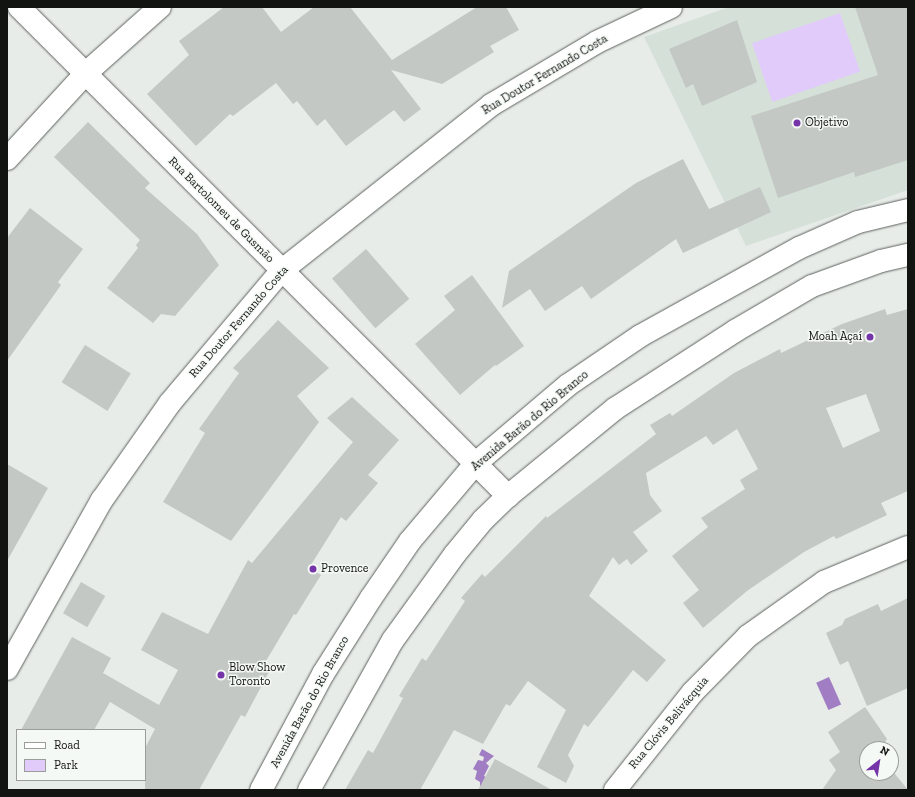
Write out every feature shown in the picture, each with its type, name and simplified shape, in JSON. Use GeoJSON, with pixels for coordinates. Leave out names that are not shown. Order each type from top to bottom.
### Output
{"type":"FeatureCollection","features":[{"type":"Feature","properties":{"kind":"street","name":"Rua Bartolomeu de Gusmão"},"geometry":{"type":"LineString","coordinates":[[19,7],[281,271],[508,496]]}},
{"type":"Feature","properties":{"kind":"street"},"geometry":{"type":"LineString","coordinates":[[7,159],[86,74],[160,7]]}},
{"type":"Feature","properties":{"kind":"street","name":"Rua Doutor Fernando Costa"},"geometry":{"type":"LineString","coordinates":[[7,669],[102,500],[170,403],[281,271],[491,105],[596,42],[671,7]]}},
{"type":"Feature","properties":{"kind":"street","name":"Avenida Barão do Rio Branco"},"geometry":{"type":"LineString","coordinates":[[261,790],[323,674],[371,598],[410,541],[476,463],[568,386],[640,336],[799,248],[858,222],[908,210]]}},
{"type":"Feature","properties":{"kind":"street"},"geometry":{"type":"LineString","coordinates":[[308,790],[393,640],[455,554],[483,520],[508,496],[616,408],[729,335],[812,286],[881,261],[908,255]]}},
{"type":"Feature","properties":{"kind":"street","name":"Rua Clóvis Belivácquia"},"geometry":{"type":"LineString","coordinates":[[614,790],[693,692],[748,636],[824,582],[908,547]]}},
{"type":"Feature","properties":{"kind":"shaded area","name":"Objetivo"},"geometry":{"type":"Polygon","coordinates":[[[729,7],[895,7],[908,55],[908,190],[746,246],[644,37],[729,7]]]}},
{"type":"Feature","properties":{"kind":"shaded area"},"geometry":{"type":"Polygon","coordinates":[[[829,677],[841,704],[828,710],[816,683],[829,677]]]}},
{"type":"Feature","properties":{"kind":"shaded area"},"geometry":{"type":"Polygon","coordinates":[[[482,749],[494,756],[486,763],[489,766],[484,776],[487,778],[480,790],[480,782],[475,779],[477,771],[473,769],[478,760],[483,761],[484,757],[479,755],[482,749]]]}},
{"type":"Feature","properties":{"kind":"green space"},"geometry":{"type":"Polygon","coordinates":[[[840,13],[860,72],[772,102],[752,43],[840,13]]]}},
{"type":"Feature","properties":{"kind":"building"},"geometry":{"type":"Polygon","coordinates":[[[224,7],[262,7],[281,32],[314,7],[350,7],[392,60],[477,7],[506,7],[519,30],[490,46],[494,52],[442,84],[391,70],[421,109],[404,122],[394,110],[346,146],[325,119],[317,126],[297,101],[293,104],[276,83],[233,116],[230,114],[196,146],[147,94],[189,55],[179,41],[224,7]]]}},
{"type":"Feature","properties":{"kind":"building"},"geometry":{"type":"Polygon","coordinates":[[[855,7],[908,7],[908,160],[855,177],[854,172],[778,198],[751,116],[878,75],[855,7]]]}},
{"type":"Feature","properties":{"kind":"building"},"geometry":{"type":"Polygon","coordinates":[[[737,20],[757,82],[702,106],[693,84],[686,88],[669,49],[737,20]]]}},
{"type":"Feature","properties":{"kind":"building"},"geometry":{"type":"Polygon","coordinates":[[[88,122],[150,183],[145,188],[197,234],[219,265],[175,316],[161,314],[153,323],[107,288],[138,248],[136,245],[140,240],[54,157],[88,122]]]}},
{"type":"Feature","properties":{"kind":"building"},"geometry":{"type":"Polygon","coordinates":[[[683,159],[709,209],[760,187],[771,212],[683,253],[676,239],[591,299],[582,286],[545,311],[530,289],[502,308],[509,271],[636,183],[683,159]]]}},
{"type":"Feature","properties":{"kind":"building"},"geometry":{"type":"Polygon","coordinates":[[[30,208],[83,249],[58,282],[61,285],[7,361],[7,238],[30,208]]]}},
{"type":"Feature","properties":{"kind":"building"},"geometry":{"type":"Polygon","coordinates":[[[366,249],[409,299],[375,328],[332,279],[366,249]]]}},
{"type":"Feature","properties":{"kind":"building"},"geometry":{"type":"Polygon","coordinates":[[[472,275],[524,346],[496,366],[495,365],[460,395],[415,344],[455,310],[444,296],[472,275]]]}},
{"type":"Feature","properties":{"kind":"building"},"geometry":{"type":"Polygon","coordinates":[[[885,309],[887,315],[908,309],[908,491],[881,503],[887,515],[836,539],[834,536],[804,552],[747,591],[703,628],[683,603],[699,590],[672,556],[708,527],[701,518],[745,489],[740,480],[758,469],[737,429],[713,445],[706,436],[646,473],[650,495],[662,511],[633,532],[648,551],[631,565],[627,559],[619,565],[613,557],[589,596],[666,660],[647,682],[633,670],[588,727],[584,724],[568,755],[574,766],[566,783],[537,767],[566,710],[528,681],[510,706],[506,704],[483,744],[454,730],[420,790],[345,790],[368,750],[373,753],[403,698],[399,696],[422,658],[426,661],[465,601],[461,598],[482,574],[485,577],[546,516],[547,518],[656,434],[650,425],[670,413],[672,416],[734,373],[780,349],[781,353],[842,324],[885,309]],[[866,394],[826,408],[843,448],[880,431],[866,394]]]}},
{"type":"Feature","properties":{"kind":"building"},"geometry":{"type":"Polygon","coordinates":[[[278,320],[329,368],[297,396],[319,422],[231,541],[163,502],[205,433],[199,429],[239,373],[233,368],[278,320]]]}},
{"type":"Feature","properties":{"kind":"building"},"geometry":{"type":"Polygon","coordinates":[[[85,345],[131,374],[107,411],[62,382],[85,345]]]}},
{"type":"Feature","properties":{"kind":"building"},"geometry":{"type":"Polygon","coordinates":[[[352,397],[399,440],[368,475],[378,483],[346,521],[341,517],[309,568],[321,575],[296,615],[294,614],[263,666],[270,670],[245,717],[241,715],[199,790],[145,790],[146,746],[155,729],[110,702],[95,729],[22,729],[72,637],[111,658],[103,673],[159,705],[178,670],[141,650],[162,612],[208,634],[248,560],[252,563],[353,442],[327,418],[352,397]]]}},
{"type":"Feature","properties":{"kind":"building"},"geometry":{"type":"Polygon","coordinates":[[[7,464],[48,488],[7,561],[7,464]]]}},
{"type":"Feature","properties":{"kind":"building"},"geometry":{"type":"Polygon","coordinates":[[[81,582],[105,596],[87,627],[63,613],[81,582]]]}},
{"type":"Feature","properties":{"kind":"building"},"geometry":{"type":"Polygon","coordinates":[[[908,598],[908,688],[867,706],[848,661],[840,665],[826,633],[842,625],[845,619],[878,604],[881,611],[908,598]]]}},
{"type":"Feature","properties":{"kind":"building"},"geometry":{"type":"Polygon","coordinates":[[[865,707],[887,739],[886,741],[859,741],[859,781],[899,781],[899,779],[908,790],[822,790],[836,770],[829,760],[840,752],[828,732],[865,707]]]}},
{"type":"Feature","properties":{"kind":"building"},"geometry":{"type":"Polygon","coordinates":[[[495,759],[552,790],[478,790],[495,759]]]}},
{"type":"Feature","properties":{"kind":"place","name":"Objetivo"},"geometry":{"type":"Point","coordinates":[797,123]}},
{"type":"Feature","properties":{"kind":"place","name":"Moah Açaí"},"geometry":{"type":"Point","coordinates":[870,337]}},
{"type":"Feature","properties":{"kind":"place","name":"Provence"},"geometry":{"type":"Point","coordinates":[313,569]}},
{"type":"Feature","properties":{"kind":"place","name":"Blow Show Toronto"},"geometry":{"type":"Point","coordinates":[221,675]}}]}
